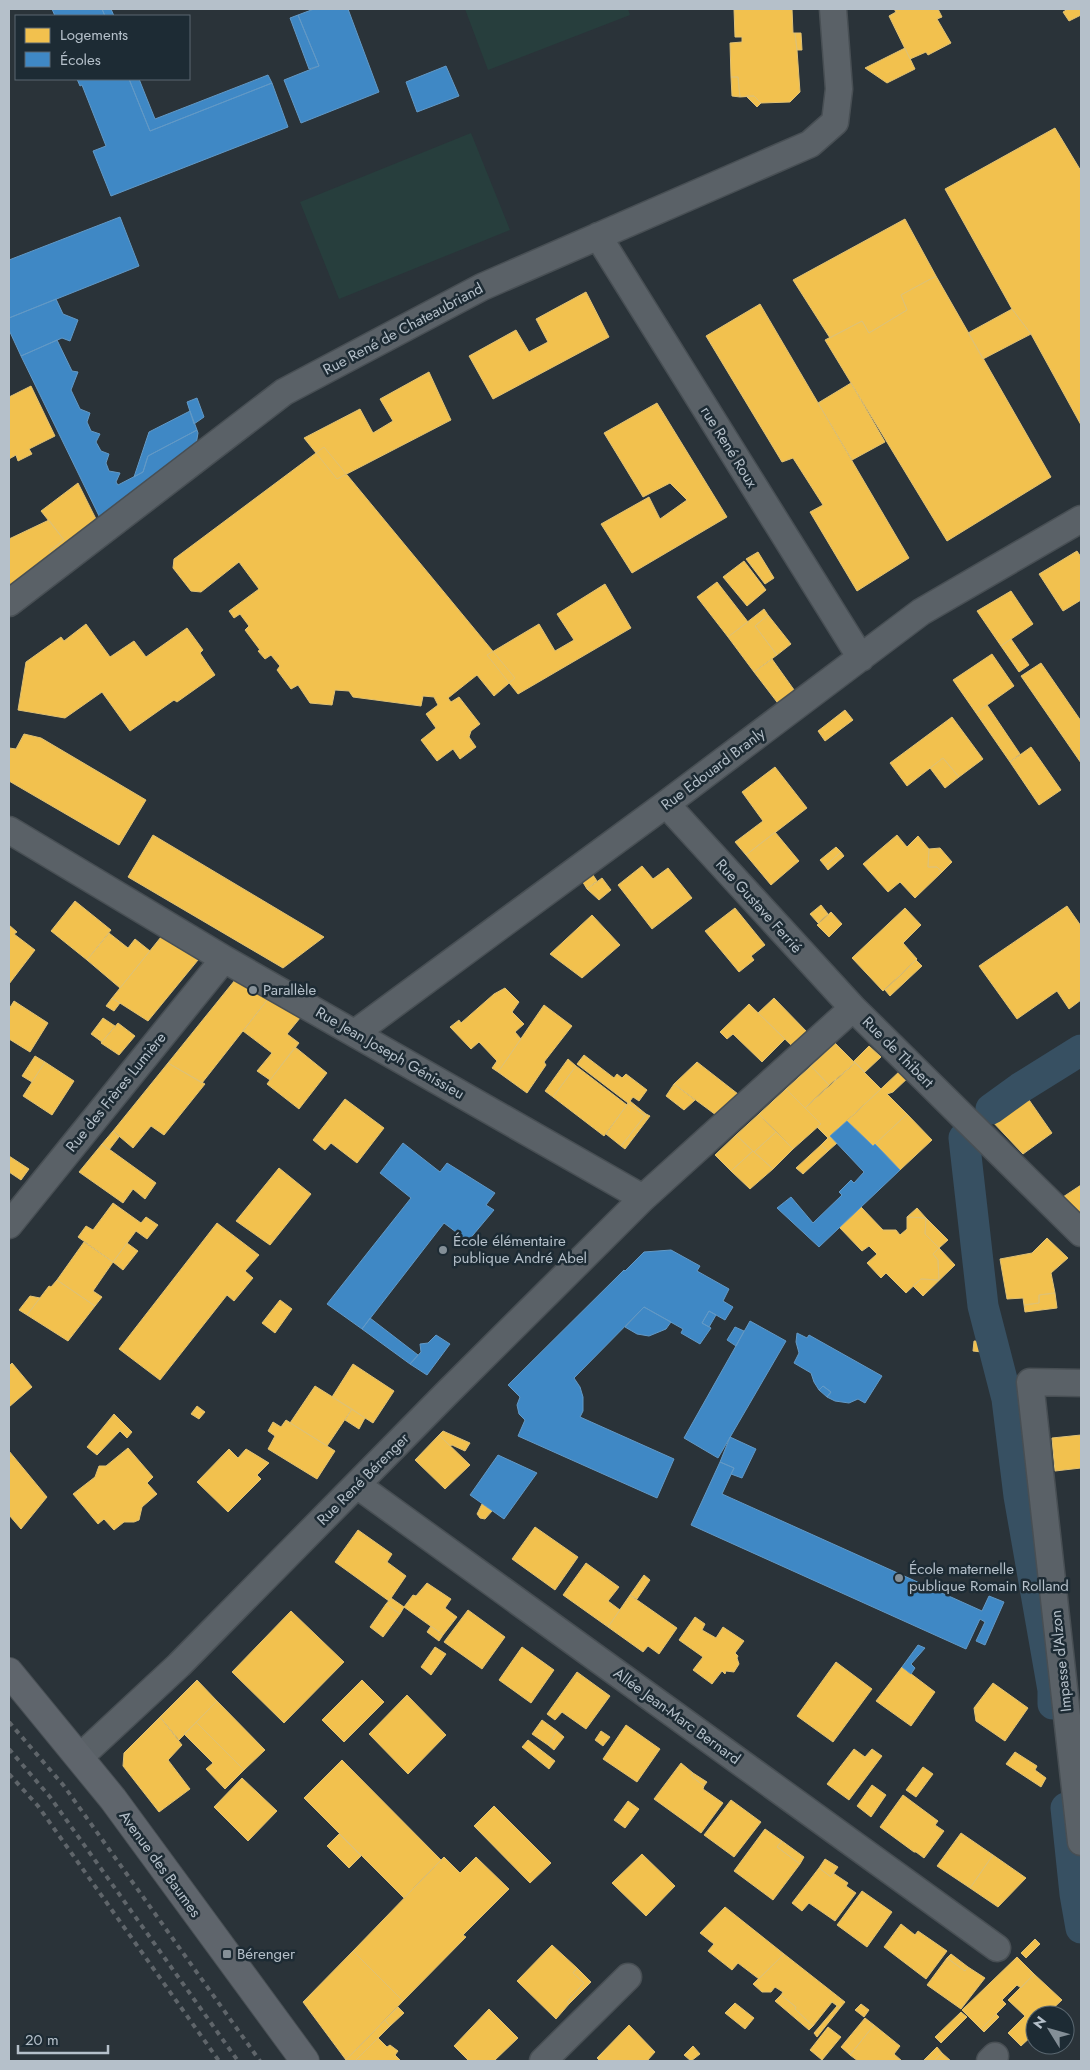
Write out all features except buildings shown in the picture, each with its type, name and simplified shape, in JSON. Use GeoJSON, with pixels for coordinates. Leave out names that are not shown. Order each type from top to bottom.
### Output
{"type":"FeatureCollection","features":[{"type":"Feature","properties":{"kind":"street","name":"Rue René de Chateaubriand"},"geometry":{"type":"LineString","coordinates":[[9,603],[284,392],[482,287],[810,144],[835,122],[839,89],[832,9]]}},
{"type":"Feature","properties":{"kind":"street","name":"rue René Roux"},"geometry":{"type":"LineString","coordinates":[[598,236],[860,658]]}},
{"type":"Feature","properties":{"kind":"street","name":"Rue Edouard Branly"},"geometry":{"type":"LineString","coordinates":[[355,1033],[666,804],[921,612],[1081,519]]}},
{"type":"Feature","properties":{"kind":"street","name":"Rue Gustave Ferrié"},"geometry":{"type":"LineString","coordinates":[[666,804],[853,1008]]}},
{"type":"Feature","properties":{"kind":"street","name":"Rue Jean Joseph Génissieu"},"geometry":{"type":"LineString","coordinates":[[9,830],[224,959],[643,1198]]}},
{"type":"Feature","properties":{"kind":"street","name":"Rue des Frères Lumière"},"geometry":{"type":"LineString","coordinates":[[9,1225],[224,959]]}},
{"type":"Feature","properties":{"kind":"street","name":"Rue de Thibert"},"geometry":{"type":"LineString","coordinates":[[643,1198],[853,1008],[1081,1233]]}},
{"type":"Feature","properties":{"kind":"street","name":"Rue René Bérenger"},"geometry":{"type":"LineString","coordinates":[[80,1757],[179,1665],[643,1198]]}},
{"type":"Feature","properties":{"kind":"street","name":"Impasse d'Alzon"},"geometry":{"type":"LineString","coordinates":[[1081,1383],[1030,1382],[1081,1842]]}},
{"type":"Feature","properties":{"kind":"street","name":"Allée Jean-Marc Bernard"},"geometry":{"type":"LineString","coordinates":[[357,1484],[997,1948]]}},
{"type":"Feature","properties":{"kind":"street","name":"Avenue des Baumes"},"geometry":{"type":"LineString","coordinates":[[9,1672],[113,1799],[305,2061]]}},
{"type":"Feature","properties":{"kind":"street"},"geometry":{"type":"LineString","coordinates":[[543,2061],[628,1977]]}},
{"type":"Feature","properties":{"kind":"green space"},"geometry":{"type":"Polygon","coordinates":[[[465,9],[628,9],[630,15],[488,70],[465,9]]]}},
{"type":"Feature","properties":{"kind":"green space"},"geometry":{"type":"Polygon","coordinates":[[[471,133],[510,230],[339,299],[300,202],[471,133]]]}},
{"type":"Feature","properties":{"kind":"waterway"},"geometry":{"type":"LineString","coordinates":[[991,1109],[1020,1088],[1081,1050]]}},
{"type":"Feature","properties":{"kind":"waterway"},"geometry":{"type":"LineString","coordinates":[[964,1138],[983,1306],[1007,1399],[1019,1496],[1053,1690],[1053,1704]]}},
{"type":"Feature","properties":{"kind":"waterway"},"geometry":{"type":"LineString","coordinates":[[1066,1808],[1075,1894],[1081,1928]]}},
{"type":"Feature","properties":{"kind":"railway"},"geometry":{"type":"LineString","coordinates":[[9,1722],[64,1786],[260,2061]]}},
{"type":"Feature","properties":{"kind":"railway"},"geometry":{"type":"LineString","coordinates":[[9,1749],[50,1797],[238,2061]]}},
{"type":"Feature","properties":{"kind":"railway"},"geometry":{"type":"LineString","coordinates":[[9,1774],[38,1806],[219,2061]]}},
{"type":"Feature","properties":{"kind":"place","name":"Parallèle"},"geometry":{"type":"Point","coordinates":[253,990]}},
{"type":"Feature","properties":{"kind":"place","name":"École élémentaire publique André Abel"},"geometry":{"type":"Point","coordinates":[443,1250]}},
{"type":"Feature","properties":{"kind":"place","name":"École maternelle publique Romain Rolland"},"geometry":{"type":"Point","coordinates":[899,1578]}},
{"type":"Feature","properties":{"kind":"place","name":"Bérenger"},"geometry":{"type":"Point","coordinates":[227,1954]}}]}
